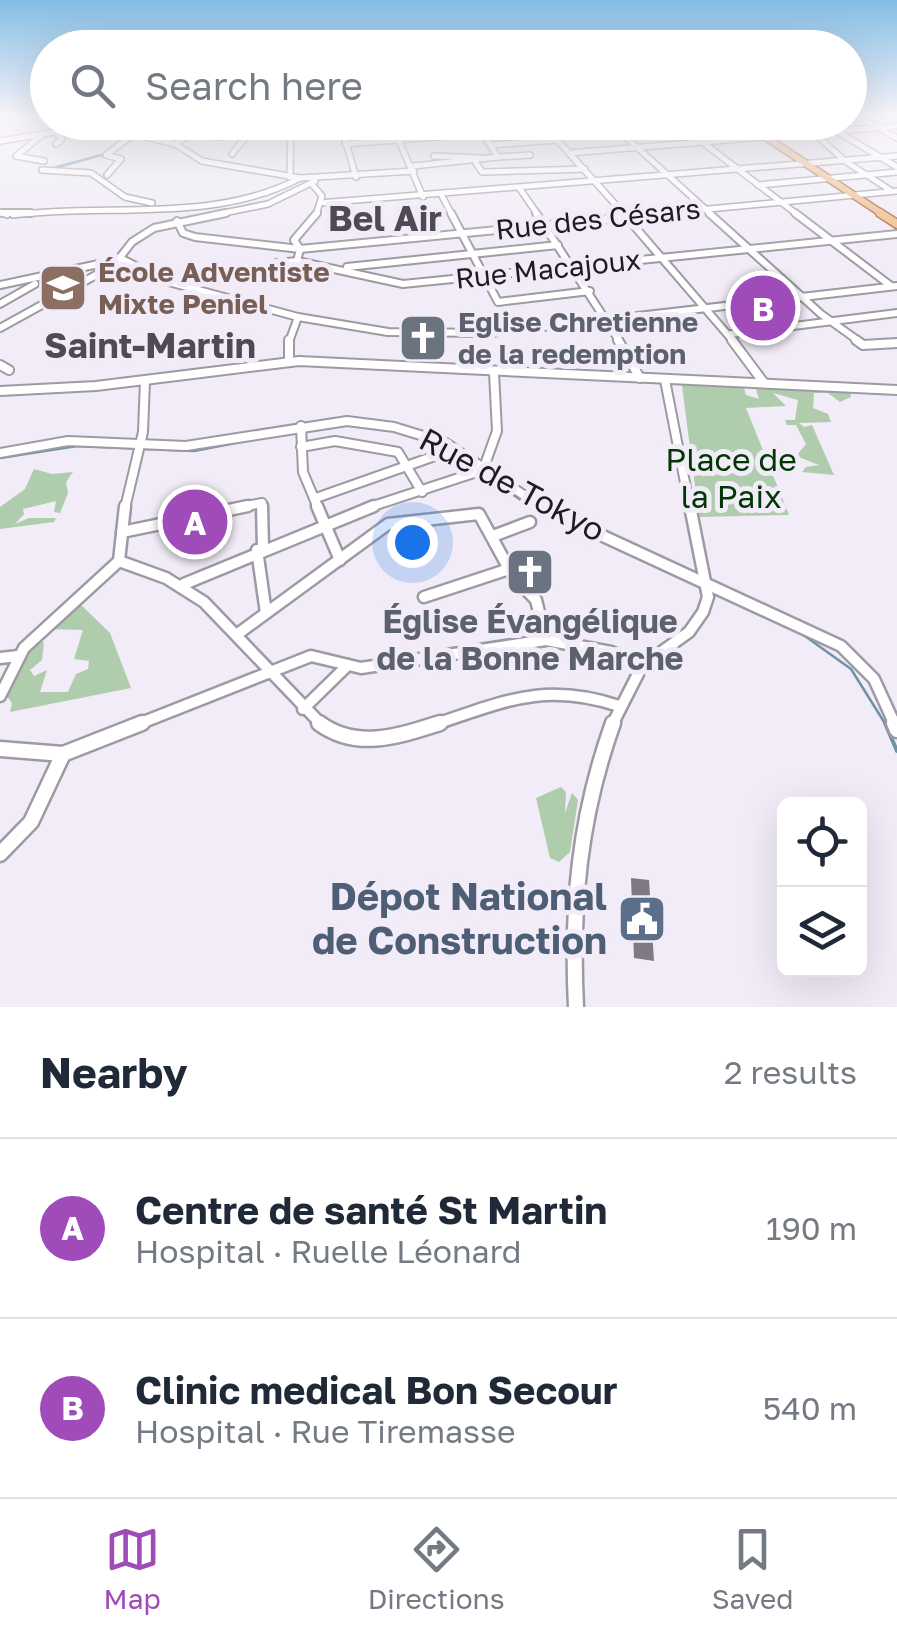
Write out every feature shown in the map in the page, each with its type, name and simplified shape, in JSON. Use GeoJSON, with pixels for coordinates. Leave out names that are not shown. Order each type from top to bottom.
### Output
{"type":"FeatureCollection","features":[{"type":"Feature","properties":{"kind":"main road"},"geometry":{"type":"LineString","coordinates":[[806,164],[897,224]]}},
{"type":"Feature","properties":{"kind":"street"},"geometry":{"type":"LineString","coordinates":[[107,175],[117,164]]}},
{"type":"Feature","properties":{"kind":"street"},"geometry":{"type":"LineString","coordinates":[[218,164],[314,181],[446,164]]}},
{"type":"Feature","properties":{"kind":"street"},"geometry":{"type":"LineString","coordinates":[[290,164],[290,177]]}},
{"type":"Feature","properties":{"kind":"street"},"geometry":{"type":"LineString","coordinates":[[352,164],[356,177]]}},
{"type":"Feature","properties":{"kind":"street"},"geometry":{"type":"LineString","coordinates":[[410,164],[423,197]]}},
{"type":"Feature","properties":{"kind":"street"},"geometry":{"type":"LineString","coordinates":[[480,164],[482,172],[585,169]]}},
{"type":"Feature","properties":{"kind":"street"},"geometry":{"type":"LineString","coordinates":[[580,164],[731,334],[764,383]]}},
{"type":"Feature","properties":{"kind":"street"},"geometry":{"type":"LineString","coordinates":[[655,164],[801,296],[863,345],[897,343]]}},
{"type":"Feature","properties":{"kind":"street"},"geometry":{"type":"LineString","coordinates":[[730,164],[895,288]]}},
{"type":"Feature","properties":{"kind":"street"},"geometry":{"type":"LineString","coordinates":[[320,203],[806,164]]}},
{"type":"Feature","properties":{"kind":"street"},"geometry":{"type":"LineString","coordinates":[[850,164],[895,191]]}},
{"type":"Feature","properties":{"kind":"street"},"geometry":{"type":"LineString","coordinates":[[758,184],[897,169]]}},
{"type":"Feature","properties":{"kind":"street"},"geometry":{"type":"LineString","coordinates":[[42,170],[91,173],[125,196],[153,207]]}},
{"type":"Feature","properties":{"kind":"street"},"geometry":{"type":"LineString","coordinates":[[0,220],[73,208],[251,200],[300,178]]}},
{"type":"Feature","properties":{"kind":"street"},"geometry":{"type":"LineString","coordinates":[[277,263],[296,261],[300,249],[295,243],[297,234],[316,216],[322,196],[314,181]]}},
{"type":"Feature","properties":{"kind":"street"},"geometry":{"type":"LineString","coordinates":[[0,328],[122,259],[139,236],[177,220],[268,204],[314,181]]}},
{"type":"Feature","properties":{"kind":"street"},"geometry":{"type":"LineString","coordinates":[[520,188],[590,290],[640,378]]}},
{"type":"Feature","properties":{"kind":"street","name":"Rue des Césars"},"geometry":{"type":"LineString","coordinates":[[177,220],[188,236],[300,249],[895,191]]}},
{"type":"Feature","properties":{"kind":"street"},"geometry":{"type":"LineString","coordinates":[[442,196],[498,302],[590,290]]}},
{"type":"Feature","properties":{"kind":"street"},"geometry":{"type":"LineString","coordinates":[[0,212],[8,216]]}},
{"type":"Feature","properties":{"kind":"street","name":"Rue Macajoux"},"geometry":{"type":"LineString","coordinates":[[296,261],[403,284],[897,234]]}},
{"type":"Feature","properties":{"kind":"street"},"geometry":{"type":"LineString","coordinates":[[340,268],[558,245]]}},
{"type":"Feature","properties":{"kind":"street"},"geometry":{"type":"LineString","coordinates":[[0,284],[122,259],[165,282],[298,317],[388,332],[434,334],[491,333],[895,288]]}},
{"type":"Feature","properties":{"kind":"street"},"geometry":{"type":"LineString","coordinates":[[0,304],[35,284]]}},
{"type":"Feature","properties":{"kind":"street"},"geometry":{"type":"LineString","coordinates":[[731,334],[897,312]]}},
{"type":"Feature","properties":{"kind":"street"},"geometry":{"type":"LineString","coordinates":[[0,316],[13,320]]}},
{"type":"Feature","properties":{"kind":"street"},"geometry":{"type":"LineString","coordinates":[[289,362],[289,337],[298,317]]}},
{"type":"Feature","properties":{"kind":"street"},"geometry":{"type":"LineString","coordinates":[[0,391],[145,380],[289,362],[897,390]]}},
{"type":"Feature","properties":{"kind":"street"},"geometry":{"type":"LineString","coordinates":[[0,365],[9,370]]}},
{"type":"Feature","properties":{"kind":"street"},"geometry":{"type":"LineString","coordinates":[[184,584],[326,523],[482,471],[497,431],[494,372]]}},
{"type":"Feature","properties":{"kind":"street"},"geometry":{"type":"LineString","coordinates":[[0,696],[18,656],[118,561],[139,448],[145,380]]}},
{"type":"Feature","properties":{"kind":"street"},"geometry":{"type":"LineString","coordinates":[[576,1007],[572,868],[580,822],[619,706],[643,665],[686,637],[704,613],[708,590],[665,380]]}},
{"type":"Feature","properties":{"kind":"street","name":"Rue de Tokyo"},"geometry":{"type":"LineString","coordinates":[[0,453],[68,441],[139,448],[186,446],[357,420],[446,443],[538,506],[708,590],[840,646],[874,679],[897,730]]}},
{"type":"Feature","properties":{"kind":"street"},"geometry":{"type":"LineString","coordinates":[[301,426],[304,472],[340,560]]}},
{"type":"Feature","properties":{"kind":"street"},"geometry":{"type":"LineString","coordinates":[[302,447],[336,442],[398,452],[422,492]]}},
{"type":"Feature","properties":{"kind":"street"},"geometry":{"type":"LineString","coordinates":[[316,498],[449,452]]}},
{"type":"Feature","properties":{"kind":"street"},"geometry":{"type":"LineString","coordinates":[[122,532],[262,503],[260,549],[266,613]]}},
{"type":"Feature","properties":{"kind":"street"},"geometry":{"type":"LineString","coordinates":[[239,632],[388,524],[479,514],[508,569],[536,600],[546,640]]}},
{"type":"Feature","properties":{"kind":"street"},"geometry":{"type":"LineString","coordinates":[[492,536],[530,522]]}},
{"type":"Feature","properties":{"kind":"street"},"geometry":{"type":"LineString","coordinates":[[118,561],[184,584],[239,632],[302,708],[344,738],[370,740],[532,693],[594,698],[619,706]]}},
{"type":"Feature","properties":{"kind":"street"},"geometry":{"type":"LineString","coordinates":[[424,597],[508,569]]}},
{"type":"Feature","properties":{"kind":"street"},"geometry":{"type":"LineString","coordinates":[[0,749],[63,754],[311,656],[348,665],[395,665],[546,640],[611,652],[643,665]]}},
{"type":"Feature","properties":{"kind":"street"},"geometry":{"type":"LineString","coordinates":[[0,658],[18,656]]}},
{"type":"Feature","properties":{"kind":"street"},"geometry":{"type":"LineString","coordinates":[[302,708],[348,665]]}},
{"type":"Feature","properties":{"kind":"street"},"geometry":{"type":"LineString","coordinates":[[0,854],[31,822],[63,754]]}},
{"type":"Feature","properties":{"kind":"green space","name":"Place de la Paix"},"geometry":{"type":"Polygon","coordinates":[[[681,378],[743,385],[746,395],[759,399],[755,386],[851,392],[851,397],[840,402],[828,393],[814,393],[813,408],[828,414],[831,422],[799,423],[804,427],[812,425],[834,475],[802,472],[806,467],[819,465],[796,456],[806,444],[796,425],[787,425],[785,420],[795,420],[798,400],[773,393],[786,406],[746,408],[789,515],[699,517],[681,378]]]}},
{"type":"Feature","properties":{"kind":"green space"},"geometry":{"type":"Polygon","coordinates":[[[34,469],[52,474],[73,472],[66,482],[68,493],[60,513],[54,512],[56,501],[23,509],[24,514],[15,524],[29,518],[56,518],[54,522],[0,529],[0,507],[25,489],[34,469]]]}},
{"type":"Feature","properties":{"kind":"green space"},"geometry":{"type":"Polygon","coordinates":[[[79,603],[110,633],[131,688],[10,712],[12,703],[3,691],[18,672],[15,663],[31,643],[44,642],[42,660],[30,670],[34,676],[47,670],[40,692],[68,692],[76,674],[88,669],[89,661],[74,659],[83,630],[49,629],[79,603]]]}},
{"type":"Feature","properties":{"kind":"green space"},"geometry":{"type":"Polygon","coordinates":[[[561,787],[566,792],[565,813],[572,793],[578,800],[570,852],[559,862],[550,858],[536,798],[561,787]]]}},
{"type":"Feature","properties":{"kind":"building","name":"Dépot National de Construction"},"geometry":{"type":"Polygon","coordinates":[[[631,878],[649,880],[654,961],[634,958],[631,878]]]}},
{"type":"Feature","properties":{"kind":"waterway"},"geometry":{"type":"LineString","coordinates":[[50,169],[68,164]]}},
{"type":"Feature","properties":{"kind":"waterway"},"geometry":{"type":"LineString","coordinates":[[0,458],[77,446],[194,451],[256,439]]}},
{"type":"Feature","properties":{"kind":"waterway"},"geometry":{"type":"LineString","coordinates":[[452,453],[475,468]]}},
{"type":"Feature","properties":{"kind":"waterway"},"geometry":{"type":"LineString","coordinates":[[481,473],[537,511]]}},
{"type":"Feature","properties":{"kind":"waterway"},"geometry":{"type":"LineString","coordinates":[[802,634],[851,669],[886,724]]}},
{"type":"Feature","properties":{"kind":"waterway"},"geometry":{"type":"LineString","coordinates":[[886,724],[897,751]]}},
{"type":"Feature","properties":{"kind":"place","name":"École Adventiste Mixte Peniel"},"geometry":{"type":"Point","coordinates":[63,288]}},
{"type":"Feature","properties":{"kind":"place","name":"Clinic medical Bon Secour"},"geometry":{"type":"Point","coordinates":[763,308]}},
{"type":"Feature","properties":{"kind":"place","name":"Eglise Chretienne de la redemption"},"geometry":{"type":"Point","coordinates":[423,338]}},
{"type":"Feature","properties":{"kind":"place","name":"Centre de santé St Martin"},"geometry":{"type":"Point","coordinates":[195,522]}},
{"type":"Feature","properties":{"kind":"place","name":"Église Évangélique de la Bonne Marche"},"geometry":{"type":"Point","coordinates":[530,572]}},
{"type":"Feature","properties":{"kind":"place","name":"Dépot National de Construction"},"geometry":{"type":"Point","coordinates":[642,919]}},
{"type":"Feature","properties":{"kind":"district","name":"Bel Air"},"geometry":{"type":"Point","coordinates":[385,219]}},
{"type":"Feature","properties":{"kind":"district","name":"Saint-Martin"},"geometry":{"type":"Point","coordinates":[150,346]}}]}
